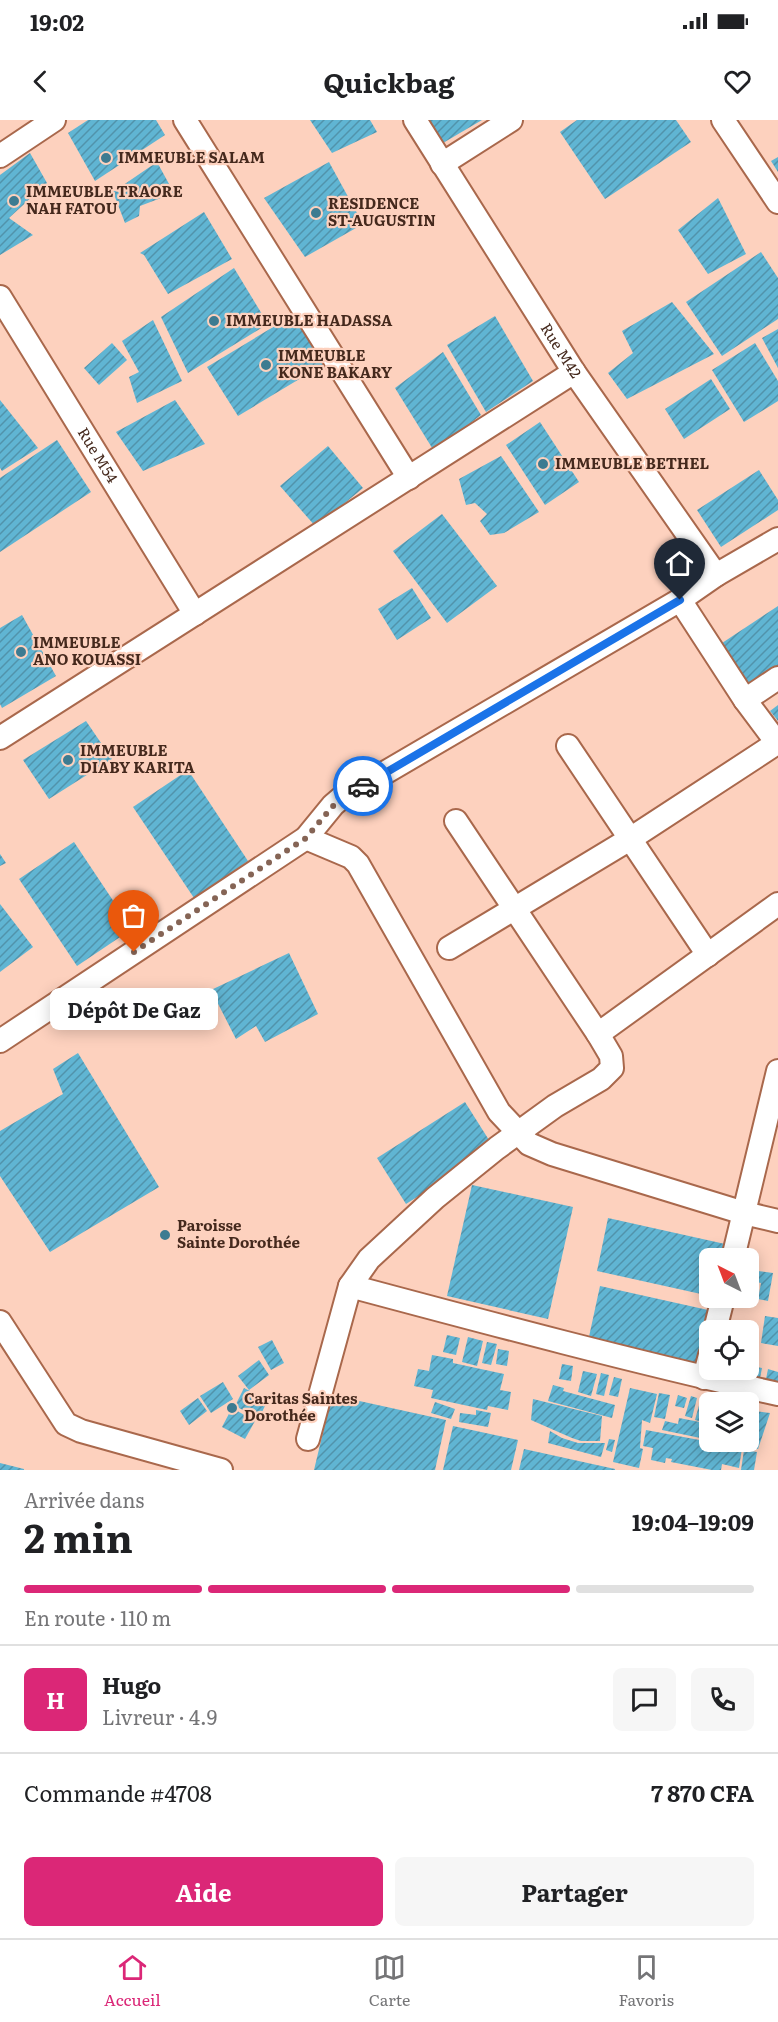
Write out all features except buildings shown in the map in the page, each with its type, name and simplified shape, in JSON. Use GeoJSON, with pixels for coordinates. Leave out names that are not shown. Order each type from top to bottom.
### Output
{"type":"FeatureCollection","features":[{"type":"Feature","properties":{"kind":"street"},"geometry":{"type":"LineString","coordinates":[[0,156],[54,120]]}},
{"type":"Feature","properties":{"kind":"street"},"geometry":{"type":"LineString","coordinates":[[185,120],[409,478]]}},
{"type":"Feature","properties":{"kind":"street","name":"Rue M42"},"geometry":{"type":"LineString","coordinates":[[415,120],[574,372],[716,575]]}},
{"type":"Feature","properties":{"kind":"street"},"geometry":{"type":"LineString","coordinates":[[442,164],[511,120]]}},
{"type":"Feature","properties":{"kind":"street"},"geometry":{"type":"LineString","coordinates":[[723,120],[778,202]]}},
{"type":"Feature","properties":{"kind":"street","name":"Rue M54"},"geometry":{"type":"LineString","coordinates":[[0,297],[195,614]]}},
{"type":"Feature","properties":{"kind":"street"},"geometry":{"type":"LineString","coordinates":[[0,738],[574,372]]}},
{"type":"Feature","properties":{"kind":"street"},"geometry":{"type":"LineString","coordinates":[[0,1041],[306,838],[340,799],[680,600],[716,575],[778,539]]}},
{"type":"Feature","properties":{"kind":"street"},"geometry":{"type":"LineString","coordinates":[[449,948],[630,839],[778,744],[680,600]]}},
{"type":"Feature","properties":{"kind":"street"},"geometry":{"type":"LineString","coordinates":[[746,700],[778,678]]}},
{"type":"Feature","properties":{"kind":"street"},"geometry":{"type":"LineString","coordinates":[[568,746],[708,955]]}},
{"type":"Feature","properties":{"kind":"street"},"geometry":{"type":"LineString","coordinates":[[308,1439],[350,1286],[369,1259],[435,1198],[555,1106],[601,1078],[612,1068],[611,1056],[598,1034],[456,821]]}},
{"type":"Feature","properties":{"kind":"street"},"geometry":{"type":"LineString","coordinates":[[306,838],[351,857],[358,864],[499,1112],[530,1144],[552,1154],[744,1213],[778,1221]]}},
{"type":"Feature","properties":{"kind":"street"},"geometry":{"type":"LineString","coordinates":[[598,1034],[778,904]]}},
{"type":"Feature","properties":{"kind":"street"},"geometry":{"type":"LineString","coordinates":[[735,1248],[778,1071]]}},
{"type":"Feature","properties":{"kind":"street"},"geometry":{"type":"LineString","coordinates":[[350,1286],[699,1377]]}},
{"type":"Feature","properties":{"kind":"street"},"geometry":{"type":"LineString","coordinates":[[0,1322],[66,1424],[81,1431],[221,1470]]}},
{"type":"Feature","properties":{"kind":"street"},"geometry":{"type":"LineString","coordinates":[[713,1380],[778,1394]]}},
{"type":"Feature","properties":{"kind":"way so far"},"geometry":{"type":"LineString","coordinates":[[134,952],[306,838],[340,799],[363,786]]}},
{"type":"Feature","properties":{"kind":"place","name":"IMMEUBLE SALAM"},"geometry":{"type":"Point","coordinates":[106,158]}},
{"type":"Feature","properties":{"kind":"place","name":"IMMEUBLE TRAORE NAH FATOU"},"geometry":{"type":"Point","coordinates":[14,201]}},
{"type":"Feature","properties":{"kind":"place","name":"RESIDENCE ST-AUGUSTIN"},"geometry":{"type":"Point","coordinates":[316,213]}},
{"type":"Feature","properties":{"kind":"place","name":"IMMEUBLE HADASSA"},"geometry":{"type":"Point","coordinates":[214,321]}},
{"type":"Feature","properties":{"kind":"place","name":"IMMEUBLE KONE BAKARY"},"geometry":{"type":"Point","coordinates":[266,365]}},
{"type":"Feature","properties":{"kind":"place","name":"IMMEUBLE BETHEL"},"geometry":{"type":"Point","coordinates":[543,464]}},
{"type":"Feature","properties":{"kind":"place","name":"IMMEUBLE ANO KOUASSI"},"geometry":{"type":"Point","coordinates":[21,652]}},
{"type":"Feature","properties":{"kind":"place","name":"IMMEUBLE DIABY KARITA"},"geometry":{"type":"Point","coordinates":[68,760]}},
{"type":"Feature","properties":{"kind":"place","name":"Dépôt De Gaz"},"geometry":{"type":"Point","coordinates":[134,952]}},
{"type":"Feature","properties":{"kind":"place","name":"Paroisse Sainte Dorothée"},"geometry":{"type":"Point","coordinates":[165,1235]}},
{"type":"Feature","properties":{"kind":"place","name":"Caritas Saintes Dorothée"},"geometry":{"type":"Point","coordinates":[232,1408]}},
{"type":"Feature","properties":{"kind":"route"},"geometry":{"type":"LineString","coordinates":[[363,786],[680,600]]}}]}
